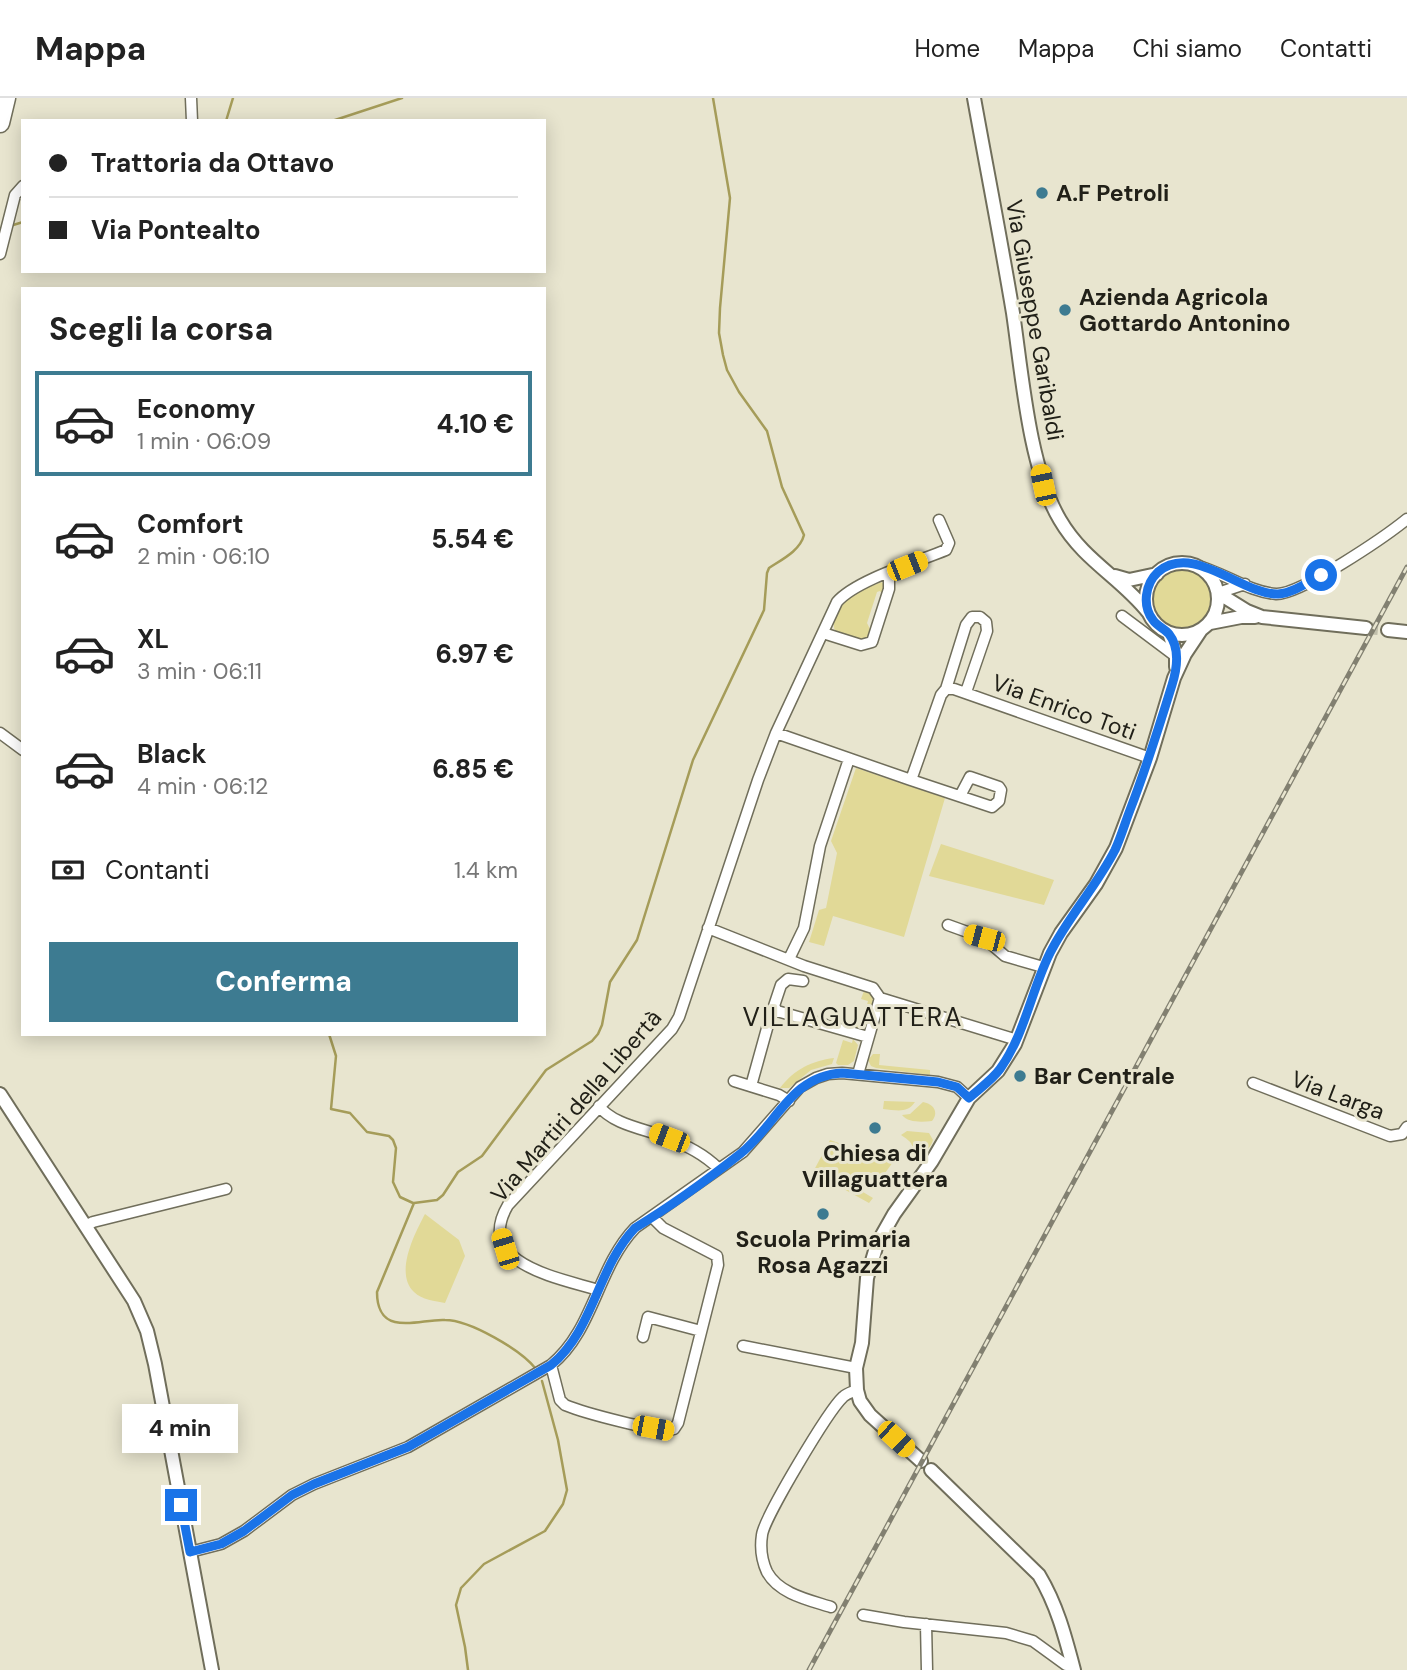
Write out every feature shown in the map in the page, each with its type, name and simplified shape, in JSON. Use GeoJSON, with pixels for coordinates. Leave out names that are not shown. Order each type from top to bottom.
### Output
{"type":"FeatureCollection","features":[{"type":"Feature","properties":{"kind":"highway"},"geometry":{"type":"LineString","coordinates":[[0,123],[6,98]]}},
{"type":"Feature","properties":{"kind":"street"},"geometry":{"type":"LineString","coordinates":[[191,98],[192,119]]}},
{"type":"Feature","properties":{"kind":"street","name":"Via Giuseppe Garibaldi"},"geometry":{"type":"LineString","coordinates":[[974,98],[1043,485],[1072,539],[1148,611]]}},
{"type":"Feature","properties":{"kind":"street"},"geometry":{"type":"LineString","coordinates":[[0,254],[15,195],[21,188]]}},
{"type":"Feature","properties":{"kind":"street"},"geometry":{"type":"LineString","coordinates":[[1105,572],[1129,580],[1157,574],[1174,564],[1194,565],[1276,594],[1291,591],[1354,557],[1407,519]]}},
{"type":"Feature","properties":{"kind":"street","name":"Via Martiri della Libertà"},"geometry":{"type":"LineString","coordinates":[[598,1290],[544,1273],[512,1258],[505,1249],[500,1233],[503,1214],[672,1029],[679,1017],[776,733],[838,602],[845,593],[946,550],[948,543],[939,520]]}},
{"type":"Feature","properties":{"kind":"street"},"geometry":{"type":"LineString","coordinates":[[863,1615],[1006,1633],[1033,1641],[1066,1665],[1073,1667],[1062,1622],[1052,1596],[1039,1575],[870,1415],[860,1401],[856,1368],[862,1343],[867,1278],[877,1244],[894,1214],[932,1161],[969,1098],[999,1071],[1017,1040],[1043,967],[1061,933],[1096,884],[1116,848],[1150,758],[1180,659],[1216,614],[1218,593],[1210,576],[1194,565]]}},
{"type":"Feature","properties":{"kind":"street"},"geometry":{"type":"LineString","coordinates":[[823,633],[861,645],[872,642],[889,589],[889,573]]}},
{"type":"Feature","properties":{"kind":"street"},"geometry":{"type":"LineString","coordinates":[[1157,574],[1147,592],[1148,611],[1153,621],[1169,633],[1180,659]]}},
{"type":"Feature","properties":{"kind":"street"},"geometry":{"type":"LineString","coordinates":[[1218,593],[1245,584]]}},
{"type":"Feature","properties":{"kind":"street"},"geometry":{"type":"LineString","coordinates":[[1237,605],[1235,591],[1245,584]]}},
{"type":"Feature","properties":{"kind":"street"},"geometry":{"type":"LineString","coordinates":[[1218,593],[1262,617]]}},
{"type":"Feature","properties":{"kind":"street"},"geometry":{"type":"LineString","coordinates":[[1122,616],[1180,659]]}},
{"type":"Feature","properties":{"kind":"street","name":"Via Enrico Toti"},"geometry":{"type":"LineString","coordinates":[[911,779],[941,695],[946,689],[966,625],[972,617],[980,617],[986,622],[987,631],[966,692]]}},
{"type":"Feature","properties":{"kind":"street"},"geometry":{"type":"LineString","coordinates":[[1169,633],[1191,635],[1206,626],[1241,617],[1366,628]]}},
{"type":"Feature","properties":{"kind":"street"},"geometry":{"type":"LineString","coordinates":[[1388,630],[1407,632]]}},
{"type":"Feature","properties":{"kind":"street","name":"Via Enrico Toti"},"geometry":{"type":"LineString","coordinates":[[946,689],[966,692],[1150,758]]}},
{"type":"Feature","properties":{"kind":"street"},"geometry":{"type":"LineString","coordinates":[[0,733],[21,749]]}},
{"type":"Feature","properties":{"kind":"street"},"geometry":{"type":"LineString","coordinates":[[776,733],[960,796]]}},
{"type":"Feature","properties":{"kind":"street"},"geometry":{"type":"LineString","coordinates":[[789,959],[804,928],[817,856],[849,759]]}},
{"type":"Feature","properties":{"kind":"street"},"geometry":{"type":"LineString","coordinates":[[948,925],[984,938],[1005,956],[1043,967]]}},
{"type":"Feature","properties":{"kind":"street"},"geometry":{"type":"LineString","coordinates":[[708,928],[873,988],[880,998],[1017,1040]]}},
{"type":"Feature","properties":{"kind":"street"},"geometry":{"type":"LineString","coordinates":[[777,1012],[774,1006],[781,985],[788,979],[803,981]]}},
{"type":"Feature","properties":{"kind":"street"},"geometry":{"type":"LineString","coordinates":[[858,1074],[880,998]]}},
{"type":"Feature","properties":{"kind":"street"},"geometry":{"type":"LineString","coordinates":[[751,1086],[771,1014],[777,1012],[868,1037]]}},
{"type":"Feature","properties":{"kind":"street"},"geometry":{"type":"LineString","coordinates":[[190,1552],[221,1544],[244,1531],[292,1495],[408,1447],[551,1365],[564,1355],[577,1334],[623,1241],[635,1228],[743,1152],[800,1087],[828,1074],[858,1074],[938,1082],[957,1087],[969,1098]]}},
{"type":"Feature","properties":{"kind":"street"},"geometry":{"type":"LineString","coordinates":[[734,1081],[779,1095],[789,1101]]}},
{"type":"Feature","properties":{"kind":"street","name":"Via Larga"},"geometry":{"type":"LineString","coordinates":[[1253,1083],[1390,1136],[1402,1134],[1407,1127]]}},
{"type":"Feature","properties":{"kind":"street"},"geometry":{"type":"LineString","coordinates":[[0,1094],[134,1301],[147,1331],[212,1670]]}},
{"type":"Feature","properties":{"kind":"street"},"geometry":{"type":"LineString","coordinates":[[599,1106],[609,1116],[703,1154],[719,1169]]}},
{"type":"Feature","properties":{"kind":"street"},"geometry":{"type":"LineString","coordinates":[[87,1226],[93,1222],[226,1189]]}},
{"type":"Feature","properties":{"kind":"street"},"geometry":{"type":"LineString","coordinates":[[551,1365],[560,1400],[565,1405],[668,1431],[674,1429],[678,1423],[718,1265],[717,1256],[663,1227],[653,1217]]}},
{"type":"Feature","properties":{"kind":"street"},"geometry":{"type":"LineString","coordinates":[[643,1337],[648,1317],[701,1331]]}},
{"type":"Feature","properties":{"kind":"street"},"geometry":{"type":"LineString","coordinates":[[743,1346],[856,1368]]}},
{"type":"Feature","properties":{"kind":"street"},"geometry":{"type":"LineString","coordinates":[[831,1607],[780,1587],[768,1574],[762,1558],[762,1535],[768,1515],[822,1427],[842,1398],[857,1390]]}},
{"type":"Feature","properties":{"kind":"street"},"geometry":{"type":"LineString","coordinates":[[926,1624],[928,1670]]}},
{"type":"Feature","properties":{"kind":"shaded area"},"geometry":{"type":"Polygon","coordinates":[[[1183,568],[1205,577],[1214,599],[1205,621],[1183,630],[1161,621],[1152,599],[1161,577],[1183,568]]]}},
{"type":"Feature","properties":{"kind":"shaded area"},"geometry":{"type":"Polygon","coordinates":[[[882,582],[885,587],[883,596],[880,591],[877,592],[867,623],[870,636],[863,640],[836,633],[834,621],[844,603],[861,591],[882,582]]]}},
{"type":"Feature","properties":{"kind":"shaded area"},"geometry":{"type":"Polygon","coordinates":[[[856,768],[945,798],[904,937],[833,916],[824,946],[809,942],[819,910],[826,908],[837,853],[831,841],[856,768]]]}},
{"type":"Feature","properties":{"kind":"shaded area"},"geometry":{"type":"Polygon","coordinates":[[[941,844],[1054,880],[1044,905],[929,876],[941,844]]]}},
{"type":"Feature","properties":{"kind":"shaded area"},"geometry":{"type":"Polygon","coordinates":[[[864,991],[870,992],[873,1000],[866,1025],[860,1029],[853,1028],[855,1022],[862,1024],[868,1001],[861,999],[864,991]]]}},
{"type":"Feature","properties":{"kind":"shaded area"},"geometry":{"type":"Polygon","coordinates":[[[853,1039],[858,1045],[854,1061],[848,1065],[838,1065],[836,1063],[843,1040],[852,1043],[853,1039]]]}},
{"type":"Feature","properties":{"kind":"shaded area"},"geometry":{"type":"Polygon","coordinates":[[[873,1054],[880,1054],[879,1065],[930,1070],[930,1075],[876,1068],[871,1066],[868,1060],[873,1054]]]}},
{"type":"Feature","properties":{"kind":"shaded area"},"geometry":{"type":"Polygon","coordinates":[[[834,1058],[832,1064],[811,1070],[789,1088],[780,1088],[804,1067],[834,1058]]]}},
{"type":"Feature","properties":{"kind":"shaded area"},"geometry":{"type":"Polygon","coordinates":[[[884,1101],[915,1102],[905,1110],[897,1110],[883,1109],[884,1101]]]}},
{"type":"Feature","properties":{"kind":"shaded area"},"geometry":{"type":"Polygon","coordinates":[[[923,1102],[934,1109],[932,1121],[911,1121],[902,1115],[910,1114],[923,1102]]]}},
{"type":"Feature","properties":{"kind":"shaded area"},"geometry":{"type":"Polygon","coordinates":[[[907,1131],[929,1133],[932,1144],[926,1150],[913,1151],[911,1143],[901,1135],[907,1131]]]}},
{"type":"Feature","properties":{"kind":"shaded area"},"geometry":{"type":"Polygon","coordinates":[[[830,1140],[893,1162],[875,1187],[861,1183],[858,1189],[873,1198],[869,1203],[813,1172],[830,1140]]]}},
{"type":"Feature","properties":{"kind":"shaded area"},"geometry":{"type":"Polygon","coordinates":[[[425,1214],[459,1240],[465,1256],[445,1303],[417,1295],[408,1284],[408,1253],[425,1214]]]}},
{"type":"Feature","properties":{"kind":"waterway"},"geometry":{"type":"LineString","coordinates":[[227,119],[233,98]]}},
{"type":"Feature","properties":{"kind":"waterway"},"geometry":{"type":"LineString","coordinates":[[338,119],[402,98]]}},
{"type":"Feature","properties":{"kind":"waterway"},"geometry":{"type":"LineString","coordinates":[[536,1369],[507,1345],[468,1325],[445,1320],[407,1323],[390,1320],[381,1311],[377,1292],[414,1203],[437,1200],[443,1195],[458,1172],[482,1156],[546,1070],[592,1041],[598,1034],[610,982],[637,940],[693,760],[764,610],[769,568],[794,550],[804,535],[782,487],[767,431],[739,392],[727,370],[723,355],[719,333],[720,308],[730,198],[713,98]]}},
{"type":"Feature","properties":{"kind":"waterway"},"geometry":{"type":"LineString","coordinates":[[10,226],[21,223]]}},
{"type":"Feature","properties":{"kind":"waterway"},"geometry":{"type":"LineString","coordinates":[[330,1036],[336,1056],[331,1109],[350,1113],[367,1132],[389,1136],[393,1140],[396,1148],[393,1182],[400,1197],[413,1203]]}},
{"type":"Feature","properties":{"kind":"waterway"},"geometry":{"type":"LineString","coordinates":[[468,1670],[456,1605],[461,1588],[484,1564],[545,1531],[563,1504],[567,1490],[558,1440],[542,1381]]}},
{"type":"Feature","properties":{"kind":"tunnel"},"geometry":{"type":"LineString","coordinates":[[1366,628],[1388,630]]}},
{"type":"Feature","properties":{"kind":"railway"},"geometry":{"type":"LineString","coordinates":[[809,1670],[1407,567]]}},
{"type":"Feature","properties":{"kind":"place","name":"A.F Petroli"},"geometry":{"type":"Point","coordinates":[1042,193]}},
{"type":"Feature","properties":{"kind":"place","name":"Azienda Agricola Gottardo Antonino"},"geometry":{"type":"Point","coordinates":[1065,310]}},
{"type":"Feature","properties":{"kind":"place","name":"Bar Centrale"},"geometry":{"type":"Point","coordinates":[1020,1076]}},
{"type":"Feature","properties":{"kind":"place","name":"Chiesa di Villaguattera"},"geometry":{"type":"Point","coordinates":[875,1128]}},
{"type":"Feature","properties":{"kind":"place","name":"Scuola Primaria Rosa Agazzi"},"geometry":{"type":"Point","coordinates":[823,1214]}},
{"type":"Feature","properties":{"kind":"district","name":"VILLAGUATTERA"},"geometry":{"type":"Point","coordinates":[853,1017]}},
{"type":"Feature","properties":{"kind":"route"},"geometry":{"type":"LineString","coordinates":[[181,1505],[190,1552],[221,1544],[244,1531],[292,1495],[408,1447],[551,1365],[564,1355],[585,1320],[612,1259],[635,1228],[743,1152],[800,1087],[816,1078],[842,1073],[938,1082],[957,1087],[969,1098],[999,1071],[1015,1044],[1050,953],[1096,884],[1116,848],[1150,758],[1174,678],[1177,654],[1169,633],[1153,621],[1148,611],[1146,602],[1150,582],[1165,568],[1184,563],[1208,568],[1276,594],[1291,591],[1321,575]]}}]}
